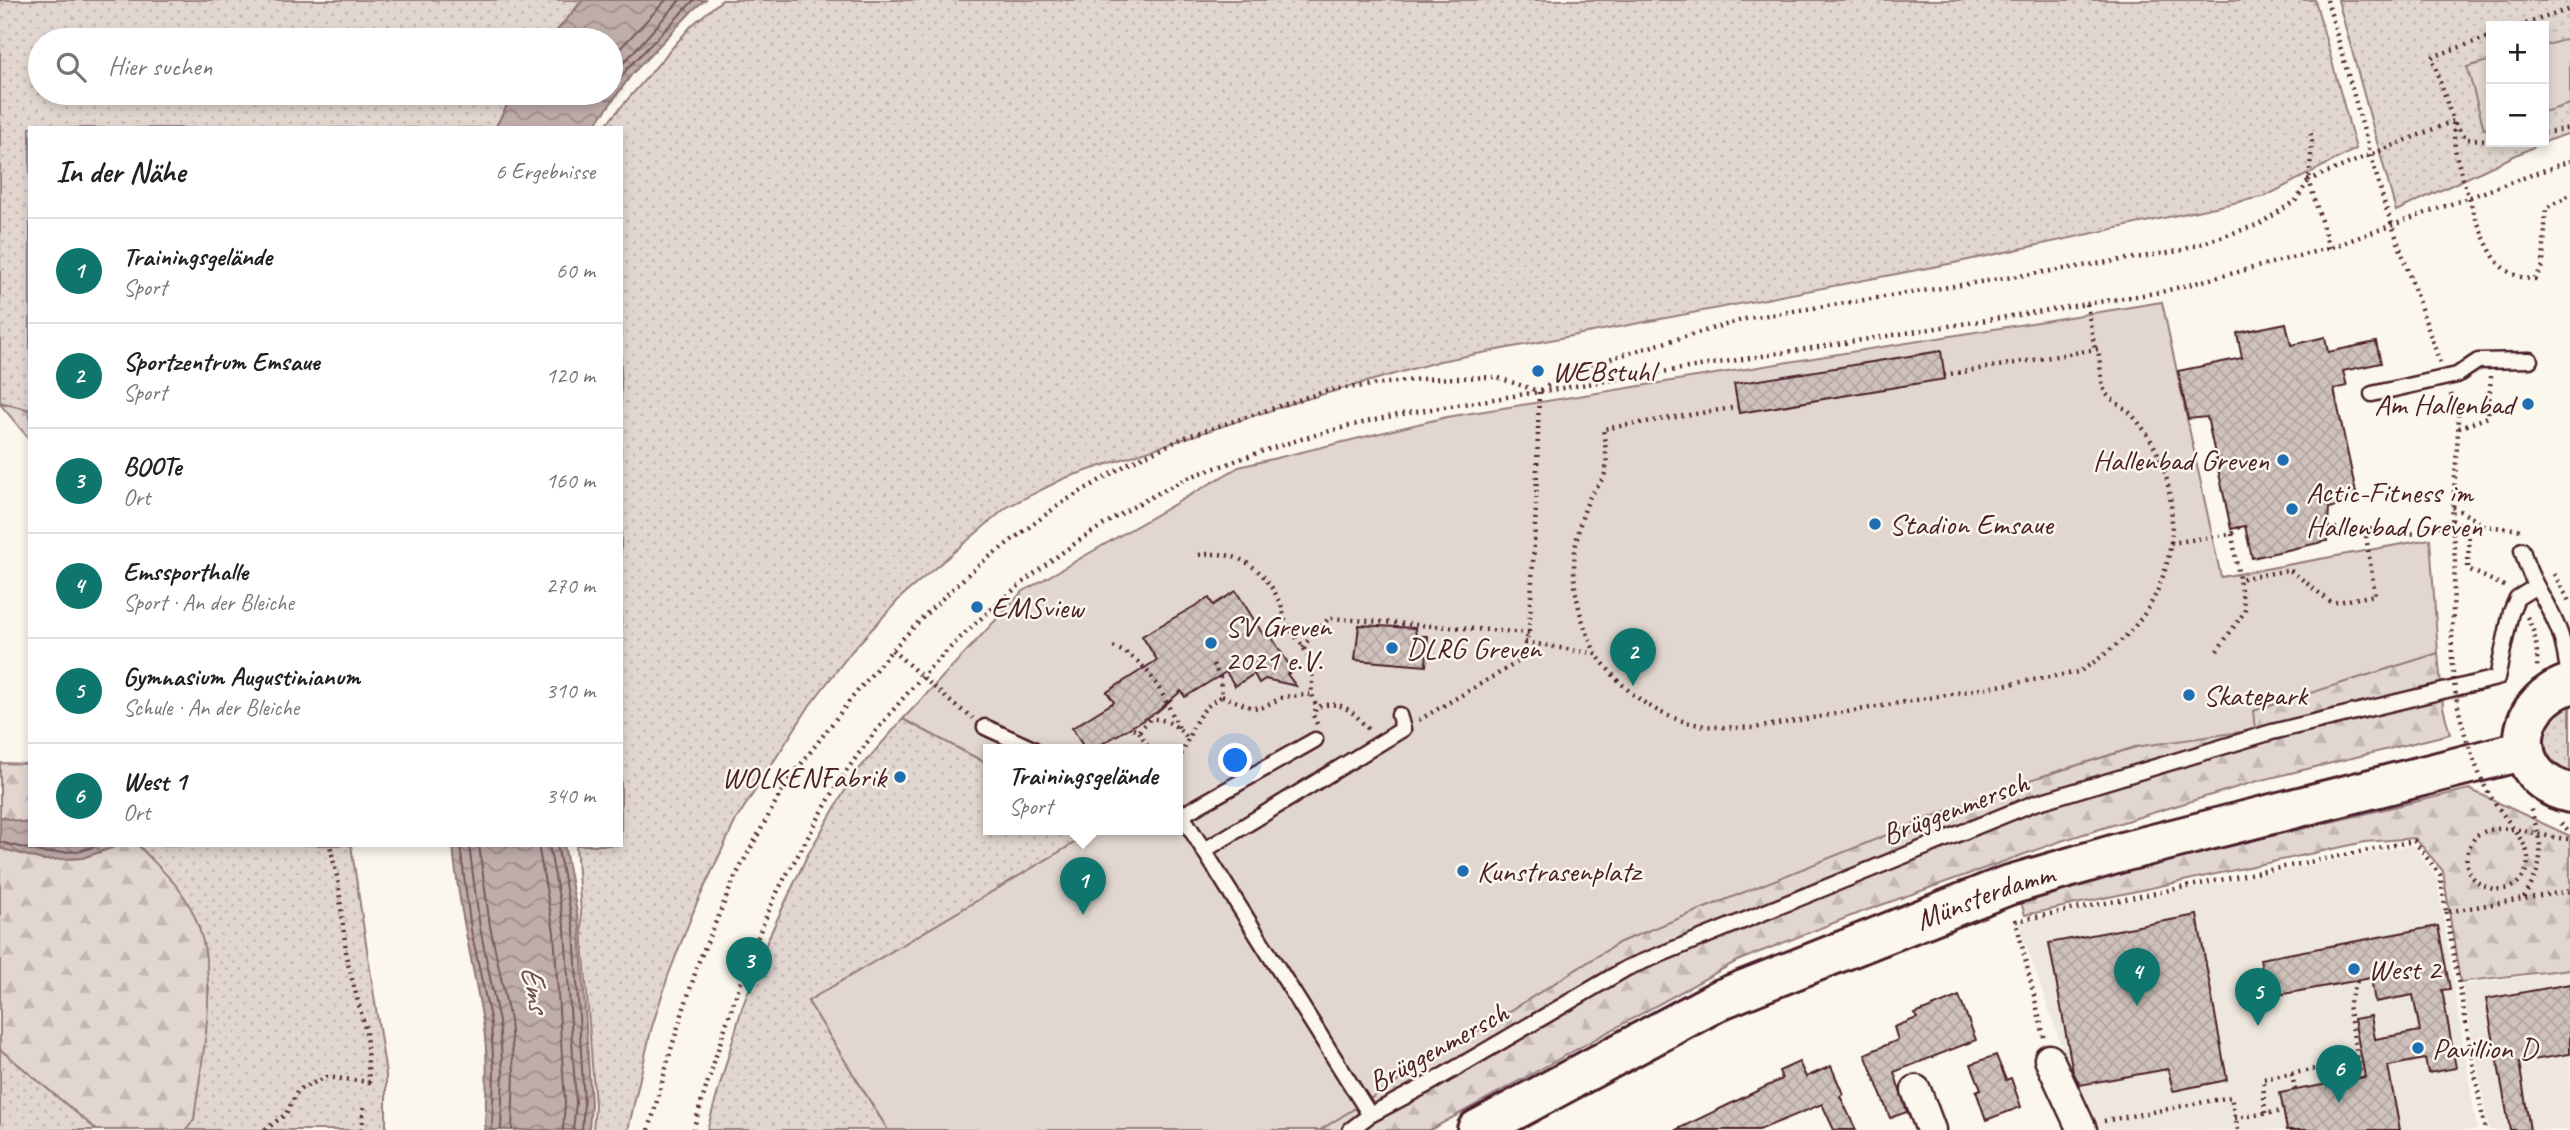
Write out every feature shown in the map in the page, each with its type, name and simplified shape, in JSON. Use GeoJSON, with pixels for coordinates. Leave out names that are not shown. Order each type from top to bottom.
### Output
{"type":"FeatureCollection","features":[{"type":"Feature","properties":{"kind":"main road"},"geometry":{"type":"LineString","coordinates":[[2570,682],[2553,689],[2539,701],[2528,716],[2524,734],[2525,750],[2532,768],[2544,782],[2570,793]]}},
{"type":"Feature","properties":{"kind":"main road","name":"Münsterdamm"},"geometry":{"type":"LineString","coordinates":[[1477,1130],[1721,999],[2006,886],[2139,847],[2525,750]]}},
{"type":"Feature","properties":{"kind":"street"},"geometry":{"type":"LineString","coordinates":[[2049,1059],[2081,1128]]}},
{"type":"Feature","properties":{"kind":"street"},"geometry":{"type":"LineString","coordinates":[[1916,1090],[1931,1130]]}},
{"type":"Feature","properties":{"kind":"lane"},"geometry":{"type":"LineString","coordinates":[[2372,394],[2457,375],[2478,361],[2530,360]]}},
{"type":"Feature","properties":{"kind":"lane"},"geometry":{"type":"LineString","coordinates":[[2522,550],[2535,587],[2558,627],[2570,682]]}},
{"type":"Feature","properties":{"kind":"lane"},"geometry":{"type":"LineString","coordinates":[[2517,597],[2535,587]]}},
{"type":"Feature","properties":{"kind":"lane","name":"Brüggenmersch"},"geometry":{"type":"LineString","coordinates":[[1350,1130],[1370,1115],[1434,1081],[1627,968],[2032,804],[2272,732],[2497,678],[2511,612],[2517,597]]}},
{"type":"Feature","properties":{"kind":"lane"},"geometry":{"type":"LineString","coordinates":[[1205,850],[1384,742],[1401,722]]}},
{"type":"Feature","properties":{"kind":"lane"},"geometry":{"type":"LineString","coordinates":[[985,727],[1021,744]]}},
{"type":"Feature","properties":{"kind":"lane","name":"Brüggenmersch"},"geometry":{"type":"LineString","coordinates":[[1183,810],[1318,734]]}},
{"type":"Feature","properties":{"kind":"lane","name":"Brüggenmersch"},"geometry":{"type":"LineString","coordinates":[[1183,817],[1370,1115]]}},
{"type":"Feature","properties":{"kind":"path"},"geometry":{"type":"LineString","coordinates":[[2328,0],[2393,226]]}},
{"type":"Feature","properties":{"kind":"path"},"geometry":{"type":"LineString","coordinates":[[2534,21],[2570,9]]}},
{"type":"Feature","properties":{"kind":"path"},"geometry":{"type":"LineString","coordinates":[[2486,38],[2432,57],[2453,121],[2456,153],[2470,198],[2486,243],[2501,266],[2525,279],[2535,279],[2543,265],[2546,208],[2570,195]]}},
{"type":"Feature","properties":{"kind":"path"},"geometry":{"type":"LineString","coordinates":[[2453,121],[2466,139],[2486,140]]}},
{"type":"Feature","properties":{"kind":"path"},"geometry":{"type":"LineString","coordinates":[[1539,391],[1574,369],[1749,318],[2179,251],[2260,224],[2296,200],[2309,180],[2453,121]]}},
{"type":"Feature","properties":{"kind":"path"},"geometry":{"type":"LineString","coordinates":[[2310,128],[2312,143],[2309,180],[2329,248]]}},
{"type":"Feature","properties":{"kind":"path"},"geometry":{"type":"LineString","coordinates":[[2549,132],[2570,128]]}},
{"type":"Feature","properties":{"kind":"path"},"geometry":{"type":"LineString","coordinates":[[693,1130],[732,1002],[774,898],[826,803],[857,756],[922,677],[999,601],[1044,565],[1134,506],[1182,481],[1292,440],[1341,426],[1539,391],[2161,292],[2329,248],[2570,161]]}},
{"type":"Feature","properties":{"kind":"path"},"geometry":{"type":"LineString","coordinates":[[2087,304],[2095,350]]}},
{"type":"Feature","properties":{"kind":"path"},"geometry":{"type":"LineString","coordinates":[[1738,407],[1603,429],[1605,472],[1588,498],[1576,536],[1573,590],[1595,654],[1617,683],[1653,710],[1699,725],[1754,728],[2079,672],[2105,656],[2135,628],[2152,600],[2167,564],[2173,519],[2161,457],[2130,414],[2105,392],[2098,349],[1944,375]]}},
{"type":"Feature","properties":{"kind":"path"},"geometry":{"type":"LineString","coordinates":[[649,1130],[698,961],[735,877],[785,785],[892,650],[927,612],[976,567],[1060,504],[1129,463],[1188,436],[1329,390],[1422,379],[1496,377],[1539,391]]}},
{"type":"Feature","properties":{"kind":"path"},"geometry":{"type":"LineString","coordinates":[[2458,428],[2488,416],[2491,379]]}},
{"type":"Feature","properties":{"kind":"path"},"geometry":{"type":"LineString","coordinates":[[1401,722],[1518,663],[1529,633],[1539,391]]}},
{"type":"Feature","properties":{"kind":"path"},"geometry":{"type":"LineString","coordinates":[[2453,507],[2486,526],[2523,530]]}},
{"type":"Feature","properties":{"kind":"path"},"geometry":{"type":"LineString","coordinates":[[2452,521],[2455,561],[2451,666],[2458,710],[2483,782],[2499,810],[2528,849],[2529,862],[2525,874],[2505,889],[2483,887],[2469,873],[2465,859],[2469,845],[2477,835],[2488,829],[2503,827],[2539,835],[2570,839]]}},
{"type":"Feature","properties":{"kind":"path"},"geometry":{"type":"LineString","coordinates":[[2328,528],[2417,534],[2452,521],[2469,527],[2468,569],[2505,587],[2517,597]]}},
{"type":"Feature","properties":{"kind":"path"},"geometry":{"type":"LineString","coordinates":[[2171,543],[2231,534],[2239,527]]}},
{"type":"Feature","properties":{"kind":"path"},"geometry":{"type":"LineString","coordinates":[[2239,579],[2290,570],[2332,603],[2375,595],[2365,529]]}},
{"type":"Feature","properties":{"kind":"path"},"geometry":{"type":"LineString","coordinates":[[2217,651],[2245,611],[2231,534]]}},
{"type":"Feature","properties":{"kind":"path"},"geometry":{"type":"LineString","coordinates":[[1199,555],[1223,554],[1255,566],[1275,591],[1286,622],[1311,663],[1312,694],[1317,707],[1313,715],[1318,734]]}},
{"type":"Feature","properties":{"kind":"path"},"geometry":{"type":"LineString","coordinates":[[2554,574],[2570,603]]}},
{"type":"Feature","properties":{"kind":"path"},"geometry":{"type":"LineString","coordinates":[[1302,647],[1329,618],[1529,633]]}},
{"type":"Feature","properties":{"kind":"path"},"geometry":{"type":"LineString","coordinates":[[1525,642],[1595,654]]}},
{"type":"Feature","properties":{"kind":"path"},"geometry":{"type":"LineString","coordinates":[[1113,647],[1138,660],[1149,671],[1180,730],[1188,739]]}},
{"type":"Feature","properties":{"kind":"path"},"geometry":{"type":"LineString","coordinates":[[892,650],[985,727]]}},
{"type":"Feature","properties":{"kind":"path"},"geometry":{"type":"LineString","coordinates":[[1213,664],[1220,678],[1222,696]]}},
{"type":"Feature","properties":{"kind":"path"},"geometry":{"type":"LineString","coordinates":[[1222,696],[1253,708],[1263,707],[1283,697],[1312,694]]}},
{"type":"Feature","properties":{"kind":"path"},"geometry":{"type":"LineString","coordinates":[[1183,750],[1206,705],[1222,696]]}},
{"type":"Feature","properties":{"kind":"path"},"geometry":{"type":"LineString","coordinates":[[1317,707],[1329,704],[1343,706],[1353,712],[1375,737],[1384,742]]}},
{"type":"Feature","properties":{"kind":"path"},"geometry":{"type":"LineString","coordinates":[[1146,744],[1136,730],[1150,719],[1166,721],[1180,730]]}},
{"type":"Feature","properties":{"kind":"path"},"geometry":{"type":"LineString","coordinates":[[2524,899],[2540,867],[2539,835],[2526,796]]}},
{"type":"Feature","properties":{"kind":"path"},"geometry":{"type":"LineString","coordinates":[[2049,1059],[2016,921],[2414,841],[2440,875],[2485,1130]]}},
{"type":"Feature","properties":{"kind":"path"},"geometry":{"type":"LineString","coordinates":[[265,1130],[286,1114],[298,1090],[327,1077],[369,1082],[366,1032],[347,960],[338,881],[330,847]]}},
{"type":"Feature","properties":{"kind":"path"},"geometry":{"type":"LineString","coordinates":[[2446,912],[2570,891]]}},
{"type":"Feature","properties":{"kind":"path"},"geometry":{"type":"LineString","coordinates":[[2357,981],[2348,1005],[2361,1078]]}},
{"type":"Feature","properties":{"kind":"path"},"geometry":{"type":"LineString","coordinates":[[2265,1113],[2263,1079],[2358,1061]]}},
{"type":"Feature","properties":{"kind":"path"},"geometry":{"type":"LineString","coordinates":[[2292,1074],[2295,1090]]}},
{"type":"Feature","properties":{"kind":"path"},"geometry":{"type":"LineString","coordinates":[[2081,1128],[2231,1097],[2238,1130]]}},
{"type":"Feature","properties":{"kind":"path"},"geometry":{"type":"LineString","coordinates":[[362,1130],[364,1104]]}},
{"type":"Feature","properties":{"kind":"path"},"geometry":{"type":"LineString","coordinates":[[2235,1118],[2283,1111]]}},
{"type":"Feature","properties":{"kind":"shaded area"},"geometry":{"type":"Polygon","coordinates":[[[2413,845],[2437,878],[2477,1130],[2091,1130],[2018,922],[2413,845]]]}},
{"type":"Feature","properties":{"kind":"shaded area"},"geometry":{"type":"Polygon","coordinates":[[[2570,970],[2570,1130],[2489,1130],[2462,985],[2570,970]]]}},
{"type":"Feature","properties":{"kind":"green space"},"geometry":{"type":"Polygon","coordinates":[[[0,0],[583,0],[559,28],[28,28],[28,105],[507,105],[496,126],[28,126],[28,409],[0,402],[0,0]]]}},
{"type":"Feature","properties":{"kind":"green space"},"geometry":{"type":"Polygon","coordinates":[[[722,0],[2315,0],[2356,149],[2266,196],[1954,263],[1440,361],[1296,402],[1065,478],[1007,507],[902,596],[852,651],[810,705],[736,820],[696,905],[668,976],[651,1030],[628,1130],[593,1130],[595,1106],[576,847],[623,847],[623,126],[605,126],[692,25],[722,0]]]}},
{"type":"Feature","properties":{"kind":"green space"},"geometry":{"type":"Polygon","coordinates":[[[2338,0],[2570,0],[2570,133],[2549,140],[2549,21],[2486,21],[2486,147],[2533,147],[2396,211],[2338,0]]]}},
{"type":"Feature","properties":{"kind":"green space"},"geometry":{"type":"Polygon","coordinates":[[[2570,38],[2570,104],[2549,110],[2549,84],[2549,44],[2570,38]]]}},
{"type":"Feature","properties":{"kind":"green space"},"geometry":{"type":"Polygon","coordinates":[[[2486,61],[2486,128],[2484,129],[2467,67],[2486,61]]]}},
{"type":"Feature","properties":{"kind":"green space"},"geometry":{"type":"Polygon","coordinates":[[[2162,302],[2221,577],[2430,539],[2438,653],[2253,711],[2255,730],[2135,747],[2001,789],[1620,942],[1320,1130],[888,1130],[808,1001],[1088,835],[1183,835],[1183,744],[983,744],[983,761],[903,719],[1022,592],[1239,467],[1447,417],[2162,302]]]}},
{"type":"Feature","properties":{"kind":"green space"},"geometry":{"type":"Polygon","coordinates":[[[0,404],[28,410],[28,438],[0,404]]]}},
{"type":"Feature","properties":{"kind":"green space"},"geometry":{"type":"Polygon","coordinates":[[[2438,653],[2443,707],[2450,734],[2254,782],[2064,840],[1856,914],[1737,961],[1430,1130],[1320,1130],[1620,942],[2001,789],[2438,653]]]}},
{"type":"Feature","properties":{"kind":"green space"},"geometry":{"type":"Polygon","coordinates":[[[2570,698],[2570,776],[2547,762],[2539,733],[2562,701],[2570,698]]]}},
{"type":"Feature","properties":{"kind":"green space"},"geometry":{"type":"Polygon","coordinates":[[[903,719],[983,761],[983,835],[1088,835],[808,1001],[888,1130],[707,1130],[742,1008],[768,939],[807,856],[854,775],[903,719]]]}},
{"type":"Feature","properties":{"kind":"green space"},"geometry":{"type":"Polygon","coordinates":[[[0,763],[28,764],[28,824],[0,817],[0,763]]]}},
{"type":"Feature","properties":{"kind":"green space"},"geometry":{"type":"Polygon","coordinates":[[[2469,789],[2570,836],[2570,969],[2460,982],[2443,871],[2415,838],[2365,842],[2025,915],[2019,896],[2469,789]]]}},
{"type":"Feature","properties":{"kind":"green space"},"geometry":{"type":"Polygon","coordinates":[[[114,847],[140,847],[178,888],[193,914],[203,941],[208,1000],[194,1119],[186,1130],[97,1130],[0,1049],[0,848],[43,860],[82,858],[114,847]]]}},
{"type":"Feature","properties":{"kind":"green space"},"geometry":{"type":"Polygon","coordinates":[[[140,847],[351,847],[386,1074],[386,1130],[186,1130],[194,1119],[209,988],[179,890],[140,847]]]}},
{"type":"Feature","properties":{"kind":"green space"},"geometry":{"type":"Polygon","coordinates":[[[0,1049],[97,1130],[0,1130],[0,1049]]]}},
{"type":"Feature","properties":{"kind":"water"},"geometry":{"type":"Polygon","coordinates":[[[583,0],[705,0],[623,86],[623,28],[559,28],[583,0]]]}},
{"type":"Feature","properties":{"kind":"water"},"geometry":{"type":"Polygon","coordinates":[[[507,105],[610,105],[594,126],[496,126],[507,105]]]}},
{"type":"Feature","properties":{"kind":"water"},"geometry":{"type":"Polygon","coordinates":[[[0,817],[28,824],[28,847],[114,847],[82,858],[43,860],[0,848],[0,817]]]}},
{"type":"Feature","properties":{"kind":"water","name":"Ems"},"geometry":{"type":"Polygon","coordinates":[[[453,847],[564,847],[580,928],[591,1104],[589,1130],[485,1130],[485,1035],[453,847]]]}},
{"type":"Feature","properties":{"kind":"building","name":"Hallenbad Greven"},"geometry":{"type":"Polygon","coordinates":[[[2286,323],[2291,345],[2325,337],[2328,352],[2376,342],[2381,363],[2343,371],[2347,386],[2334,389],[2358,502],[2329,508],[2327,541],[2252,558],[2245,526],[2231,529],[2207,417],[2188,419],[2178,371],[2242,358],[2237,333],[2286,323]]]}},
{"type":"Feature","properties":{"kind":"building"},"geometry":{"type":"Polygon","coordinates":[[[1941,351],[1945,379],[1739,413],[1734,384],[1941,351]]]}},
{"type":"Feature","properties":{"kind":"building","name":"SV Greven 2021 e.V."},"geometry":{"type":"Polygon","coordinates":[[[1236,591],[1264,636],[1269,633],[1293,671],[1287,674],[1296,686],[1265,679],[1259,683],[1254,674],[1235,686],[1226,672],[1185,697],[1181,691],[1157,712],[1102,744],[1082,744],[1072,728],[1114,702],[1107,692],[1157,660],[1142,636],[1209,598],[1213,605],[1236,591]]]}},
{"type":"Feature","properties":{"kind":"building","name":"DLRG Greven"},"geometry":{"type":"Polygon","coordinates":[[[1359,625],[1415,628],[1416,636],[1428,636],[1426,666],[1355,660],[1359,625]]]}},
{"type":"Feature","properties":{"kind":"building"},"geometry":{"type":"Polygon","coordinates":[[[2197,915],[2227,1080],[2173,1091],[2168,1069],[2080,1085],[2073,1072],[2049,943],[2197,915]]]}},
{"type":"Feature","properties":{"kind":"building"},"geometry":{"type":"Polygon","coordinates":[[[2438,926],[2450,989],[2442,990],[2456,1068],[2428,1073],[2425,1059],[2388,1066],[2400,1130],[2287,1130],[2280,1093],[2365,1077],[2354,1019],[2371,1016],[2375,1039],[2420,1031],[2413,995],[2375,1002],[2371,978],[2267,997],[2260,959],[2438,926]]]}},
{"type":"Feature","properties":{"kind":"building"},"geometry":{"type":"Polygon","coordinates":[[[2570,984],[2570,1054],[2519,1062],[2530,1130],[2510,1130],[2486,999],[2570,984]]]}},
{"type":"Feature","properties":{"kind":"building"},"geometry":{"type":"Polygon","coordinates":[[[1959,996],[1976,1040],[1894,1072],[1907,1112],[1890,1118],[1865,1054],[1898,1040],[1894,1027],[1917,1018],[1915,1014],[1959,996]]]}},
{"type":"Feature","properties":{"kind":"building"},"geometry":{"type":"Polygon","coordinates":[[[1996,1055],[2006,1080],[2011,1078],[2021,1107],[1986,1120],[1976,1091],[1981,1089],[1971,1064],[1996,1055]]]}},
{"type":"Feature","properties":{"kind":"building"},"geometry":{"type":"Polygon","coordinates":[[[1799,1062],[1806,1077],[1831,1066],[1843,1094],[1840,1096],[1856,1130],[1834,1130],[1822,1104],[1759,1130],[1676,1130],[1782,1079],[1779,1071],[1799,1062]]]}},
{"type":"Feature","properties":{"kind":"place","name":"WEBstuhl"},"geometry":{"type":"Point","coordinates":[1538,371]}},
{"type":"Feature","properties":{"kind":"place","name":"Am Hallenbad"},"geometry":{"type":"Point","coordinates":[2528,404]}},
{"type":"Feature","properties":{"kind":"place","name":"Hallenbad Greven"},"geometry":{"type":"Point","coordinates":[2283,460]}},
{"type":"Feature","properties":{"kind":"place","name":"Actic-Fitness im Hallenbad Greven"},"geometry":{"type":"Point","coordinates":[2292,509]}},
{"type":"Feature","properties":{"kind":"place","name":"Stadion Emsaue"},"geometry":{"type":"Point","coordinates":[1875,524]}},
{"type":"Feature","properties":{"kind":"place","name":"EMSview"},"geometry":{"type":"Point","coordinates":[977,607]}},
{"type":"Feature","properties":{"kind":"place","name":"SV Greven 2021 e.V."},"geometry":{"type":"Point","coordinates":[1211,643]}},
{"type":"Feature","properties":{"kind":"place","name":"DLRG Greven"},"geometry":{"type":"Point","coordinates":[1392,648]}},
{"type":"Feature","properties":{"kind":"place","name":"Sportzentrum Emsaue"},"geometry":{"type":"Point","coordinates":[1633,686]}},
{"type":"Feature","properties":{"kind":"place","name":"Skatepark"},"geometry":{"type":"Point","coordinates":[2189,695]}},
{"type":"Feature","properties":{"kind":"place","name":"WOLKENFabrik"},"geometry":{"type":"Point","coordinates":[900,777]}},
{"type":"Feature","properties":{"kind":"place","name":"Kunstrasenplatz"},"geometry":{"type":"Point","coordinates":[1463,871]}},
{"type":"Feature","properties":{"kind":"place","name":"Trainingsgelände"},"geometry":{"type":"Point","coordinates":[1083,915]}},
{"type":"Feature","properties":{"kind":"place","name":"West 2"},"geometry":{"type":"Point","coordinates":[2354,969]}},
{"type":"Feature","properties":{"kind":"place","name":"BOOTe"},"geometry":{"type":"Point","coordinates":[749,995]}},
{"type":"Feature","properties":{"kind":"place","name":"Emssporthalle"},"geometry":{"type":"Point","coordinates":[2137,1006]}},
{"type":"Feature","properties":{"kind":"place","name":"Gymnasium Augustinianum"},"geometry":{"type":"Point","coordinates":[2258,1026]}},
{"type":"Feature","properties":{"kind":"place","name":"Pavillion D"},"geometry":{"type":"Point","coordinates":[2418,1048]}},
{"type":"Feature","properties":{"kind":"place","name":"West 1"},"geometry":{"type":"Point","coordinates":[2339,1103]}}]}
